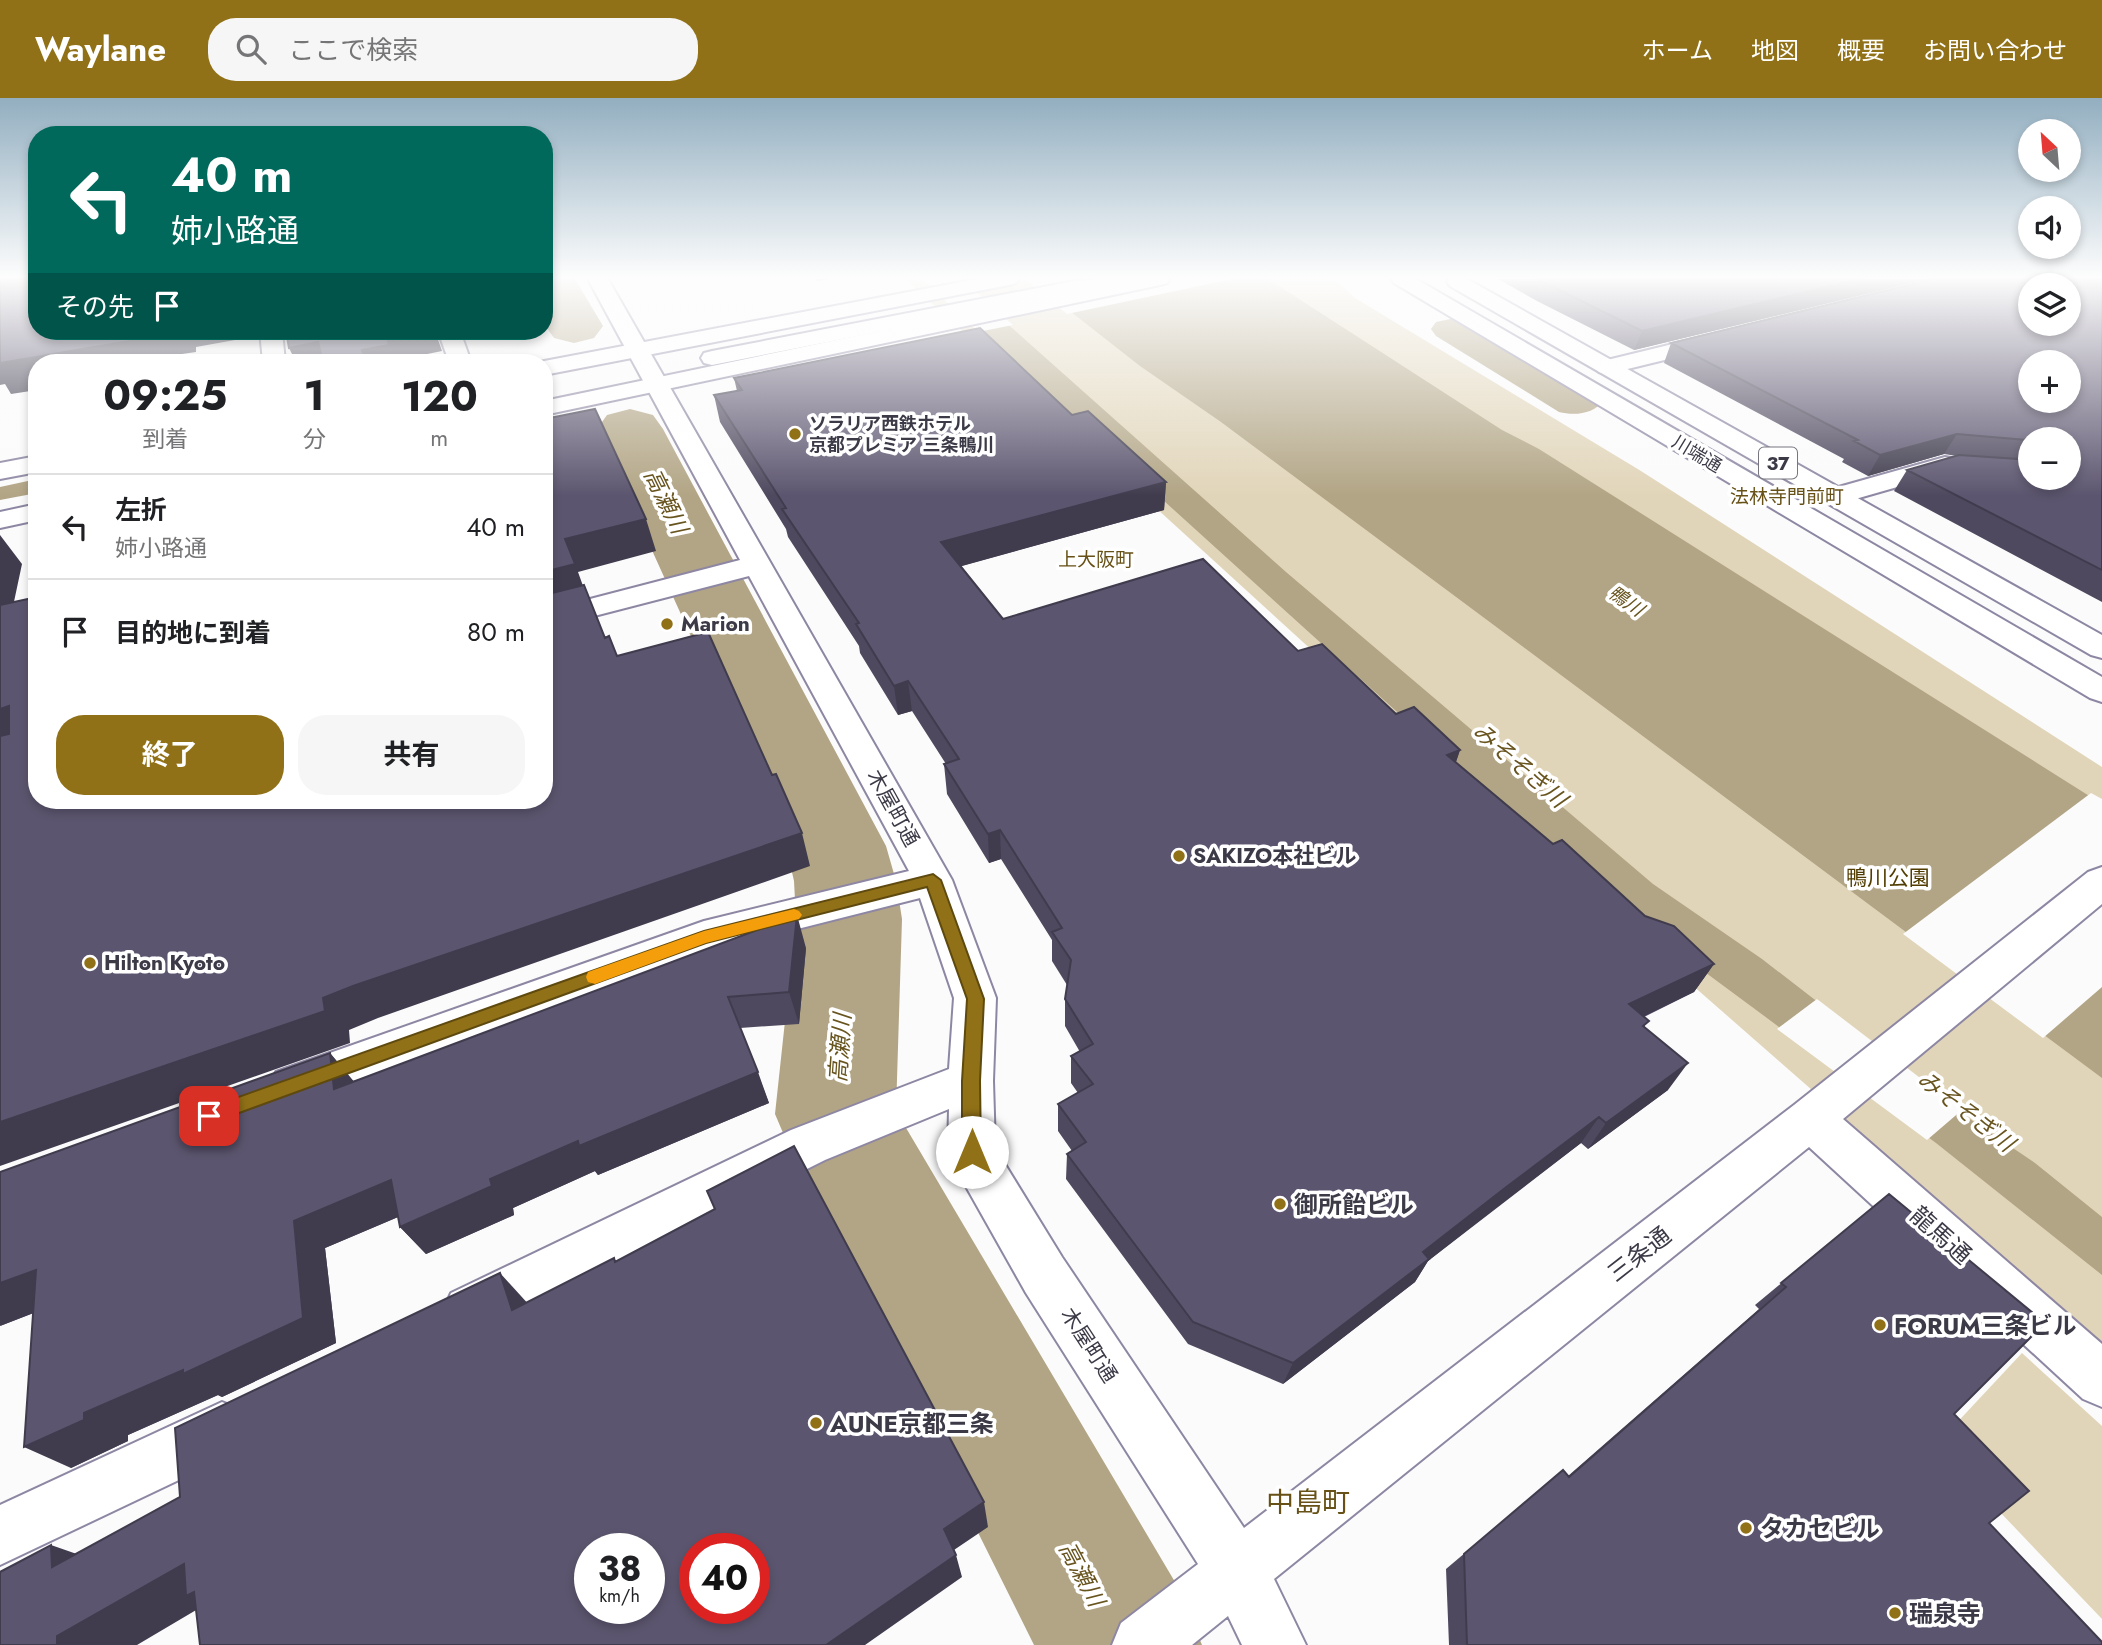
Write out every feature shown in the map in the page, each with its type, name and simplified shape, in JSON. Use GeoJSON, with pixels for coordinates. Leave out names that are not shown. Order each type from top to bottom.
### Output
{"type":"FeatureCollection","features":[{"type":"Feature","properties":{"kind":"street"},"geometry":{"type":"LineString","coordinates":[[553,366],[628,351]]}},
{"type":"Feature","properties":{"kind":"street","name":"木屋町通"},"geometry":{"type":"LineString","coordinates":[[640,351],[659,385],[742,569],[933,880],[975,999],[971,1081],[972,1152],[1044,1275],[1237,1570],[1275,1645]]}},
{"type":"Feature","properties":{"kind":"street"},"geometry":{"type":"LineString","coordinates":[[710,354],[724,351]]}},
{"type":"Feature","properties":{"kind":"street"},"geometry":{"type":"LineString","coordinates":[[553,406],[659,385],[780,351]]}},
{"type":"Feature","properties":{"kind":"street","name":"川端通"},"geometry":{"type":"LineString","coordinates":[[1524,351],[2102,691]]}},
{"type":"Feature","properties":{"kind":"street","name":"川端通"},"geometry":{"type":"LineString","coordinates":[[1579,351],[2102,648]]}},
{"type":"Feature","properties":{"kind":"street"},"geometry":{"type":"LineString","coordinates":[[1607,367],[1672,351]]}},
{"type":"Feature","properties":{"kind":"street"},"geometry":{"type":"LineString","coordinates":[[1838,496],[1945,465],[1980,468]]}},
{"type":"Feature","properties":{"kind":"street"},"geometry":{"type":"LineString","coordinates":[[0,471],[28,466]]}},
{"type":"Feature","properties":{"kind":"street"},"geometry":{"type":"LineString","coordinates":[[0,520],[28,514]]}},
{"type":"Feature","properties":{"kind":"street"},"geometry":{"type":"LineString","coordinates":[[553,618],[742,569]]}},
{"type":"Feature","properties":{"kind":"street"},"geometry":{"type":"LineString","coordinates":[[261,1097],[704,937],[933,880]]}},
{"type":"Feature","properties":{"kind":"street","name":"三条通"},"geometry":{"type":"LineString","coordinates":[[1158,1634],[1825,1107],[2102,882]]}},
{"type":"Feature","properties":{"kind":"street"},"geometry":{"type":"LineString","coordinates":[[424,1332],[808,1145],[875,1116],[971,1081]]}},
{"type":"Feature","properties":{"kind":"street","name":"龍馬通"},"geometry":{"type":"LineString","coordinates":[[1825,1107],[2102,1380]]}},
{"type":"Feature","properties":{"kind":"street"},"geometry":{"type":"LineString","coordinates":[[0,1536],[263,1411]]}},
{"type":"Feature","properties":{"kind":"green space","name":"鴨川公園"},"geometry":{"type":"Polygon","coordinates":[[[984,351],[1443,351],[1641,471],[2102,767],[2102,1344],[1361,695],[984,351]]]}},
{"type":"Feature","properties":{"kind":"green space"},"geometry":{"type":"Polygon","coordinates":[[[2022,1353],[2102,1426],[2102,1619],[1936,1445],[2022,1353]]]}},
{"type":"Feature","properties":{"kind":"water"},"geometry":{"type":"Polygon","coordinates":[[[1002,351],[1038,351],[1286,572],[1653,884],[1762,959],[1964,1115],[2035,1163],[2102,1217],[2102,1275],[1936,1143],[1625,913],[1406,720],[1002,351]]]}},
{"type":"Feature","properties":{"kind":"water","name":"鴨川"},"geometry":{"type":"Polygon","coordinates":[[[1121,351],[1380,351],[2102,804],[2102,1078],[1221,422],[1121,351]]]}},
{"type":"Feature","properties":{"kind":"water"},"geometry":{"type":"Polygon","coordinates":[[[28,481],[28,495],[0,500],[0,487],[28,481]]]}},
{"type":"Feature","properties":{"kind":"pier"},"geometry":{"type":"Polygon","coordinates":[[[2091,793],[2102,799],[2102,987],[2043,1038],[1903,934],[2091,793]]]}},
{"type":"Feature","properties":{"kind":"pier"},"geometry":{"type":"Polygon","coordinates":[[[1817,999],[1962,1110],[1927,1140],[1777,1029],[1817,999]]]}},
{"type":"Feature","properties":{"kind":"building"},"geometry":{"type":"Polygon","coordinates":[[[0,351],[70,351],[28,354],[28,358],[0,363],[0,351]]]}},
{"type":"Feature","properties":{"kind":"building"},"geometry":{"type":"Polygon","coordinates":[[[320,351],[362,351],[364,354],[321,354],[320,351]]]}},
{"type":"Feature","properties":{"kind":"building"},"geometry":{"type":"Polygon","coordinates":[[[866,351],[1005,351],[1072,415],[1088,411],[1166,482],[941,542],[1003,619],[1203,559],[1298,651],[1322,644],[1396,714],[1414,707],[1460,750],[1447,755],[1553,844],[1562,840],[1645,916],[1674,926],[1714,964],[1629,1004],[1649,1021],[1643,1026],[1688,1063],[1606,1123],[1599,1117],[1505,1188],[1423,1252],[1429,1259],[1293,1363],[1193,1322],[1067,1154],[1086,1142],[1058,1104],[1093,1084],[1071,1056],[1093,1044],[1065,999],[1071,960],[1052,932],[1062,928],[1000,830],[988,834],[944,764],[959,759],[908,681],[894,686],[856,624],[859,623],[782,509],[786,508],[714,395],[742,390],[734,378],[866,351]]]}},
{"type":"Feature","properties":{"kind":"building"},"geometry":{"type":"Polygon","coordinates":[[[1687,351],[2018,351],[2018,413],[2081,413],[2081,351],[2102,351],[2102,570],[1907,470],[1959,455],[2018,459],[2018,490],[2081,490],[2081,427],[2018,427],[2018,439],[1957,434],[1880,455],[1854,441],[1858,440],[1687,351]]]}},
{"type":"Feature","properties":{"kind":"building"},"geometry":{"type":"Polygon","coordinates":[[[595,409],[646,519],[565,539],[575,564],[553,570],[553,417],[595,409]]]}},
{"type":"Feature","properties":{"kind":"building"},"geometry":{"type":"Polygon","coordinates":[[[584,585],[605,638],[609,636],[617,656],[708,632],[772,775],[776,774],[802,833],[353,986],[323,998],[325,1011],[0,1122],[0,736],[9,734],[9,706],[0,709],[0,605],[28,599],[28,809],[553,809],[553,593],[584,585]]]}},
{"type":"Feature","properties":{"kind":"building"},"geometry":{"type":"Polygon","coordinates":[[[797,915],[789,992],[728,997],[758,1072],[579,1146],[578,1141],[490,1179],[492,1186],[400,1227],[391,1180],[294,1221],[303,1318],[183,1374],[183,1370],[84,1413],[84,1420],[24,1447],[36,1270],[0,1283],[0,1172],[330,1053],[334,1089],[797,915]]]}},
{"type":"Feature","properties":{"kind":"building"},"geometry":{"type":"Polygon","coordinates":[[[794,1146],[984,1502],[944,1529],[956,1555],[826,1645],[200,1645],[194,1592],[186,1596],[184,1564],[57,1636],[57,1645],[0,1645],[0,1572],[51,1545],[52,1567],[180,1497],[175,1428],[500,1273],[512,1310],[614,1258],[615,1262],[715,1209],[707,1191],[794,1146]]]}},
{"type":"Feature","properties":{"kind":"building"},"geometry":{"type":"Polygon","coordinates":[[[1889,1194],[2045,1323],[1954,1414],[2029,1491],[1989,1523],[2102,1645],[1467,1645],[1464,1554],[1563,1470],[1569,1477],[1786,1287],[1781,1283],[1889,1194]]]}},
{"type":"Feature","properties":{"kind":"waterway"},"geometry":{"type":"LineString","coordinates":[[1485,351],[1572,404],[1585,400],[1497,351]]}},
{"type":"Feature","properties":{"kind":"waterway","name":"高瀬川"},"geometry":{"type":"LineString","coordinates":[[630,429],[836,846],[845,881],[849,919],[835,1114],[850,1147],[1120,1645]]}},
{"type":"Feature","properties":{"kind":"slow traffic"},"geometry":{"type":"LineString","coordinates":[[595,977],[704,937],[794,915]]}},
{"type":"Feature","properties":{"kind":"place","name":"ソラリア西鉄ホテル 京都プレミア 三条鴨川"},"geometry":{"type":"Point","coordinates":[795,434]}},
{"type":"Feature","properties":{"kind":"place","name":"Marion"},"geometry":{"type":"Point","coordinates":[667,624]}},
{"type":"Feature","properties":{"kind":"place","name":"SAKIZO本社ビル"},"geometry":{"type":"Point","coordinates":[1179,856]}},
{"type":"Feature","properties":{"kind":"place","name":"Hilton Kyoto"},"geometry":{"type":"Point","coordinates":[90,963]}},
{"type":"Feature","properties":{"kind":"place","name":"御所飴ビル"},"geometry":{"type":"Point","coordinates":[1280,1204]}},
{"type":"Feature","properties":{"kind":"place","name":"FORUM三条ビル"},"geometry":{"type":"Point","coordinates":[1880,1325]}},
{"type":"Feature","properties":{"kind":"place","name":"AUNE京都三条"},"geometry":{"type":"Point","coordinates":[816,1423]}},
{"type":"Feature","properties":{"kind":"place","name":"タカセビル"},"geometry":{"type":"Point","coordinates":[1746,1528]}},
{"type":"Feature","properties":{"kind":"place","name":"瑞泉寺"},"geometry":{"type":"Point","coordinates":[1895,1613]}},
{"type":"Feature","properties":{"kind":"district","name":"法林寺門前町"},"geometry":{"type":"Point","coordinates":[1787,496]}},
{"type":"Feature","properties":{"kind":"district","name":"上大阪町"},"geometry":{"type":"Point","coordinates":[1096,559]}},
{"type":"Feature","properties":{"kind":"district","name":"中島町"},"geometry":{"type":"Point","coordinates":[1308,1502]}},
{"type":"Feature","properties":{"kind":"route"},"geometry":{"type":"LineString","coordinates":[[209,1116],[704,937],[933,880],[975,999],[971,1081],[972,1152]]}},
{"type":"Feature","properties":{"kind":"water label","name":"みそそぎ川"},"geometry":{"type":"Point","coordinates":[1520,765]}},
{"type":"Feature","properties":{"kind":"water label","name":"みそそぎ川"},"geometry":{"type":"Point","coordinates":[1966,1111]}}]}
